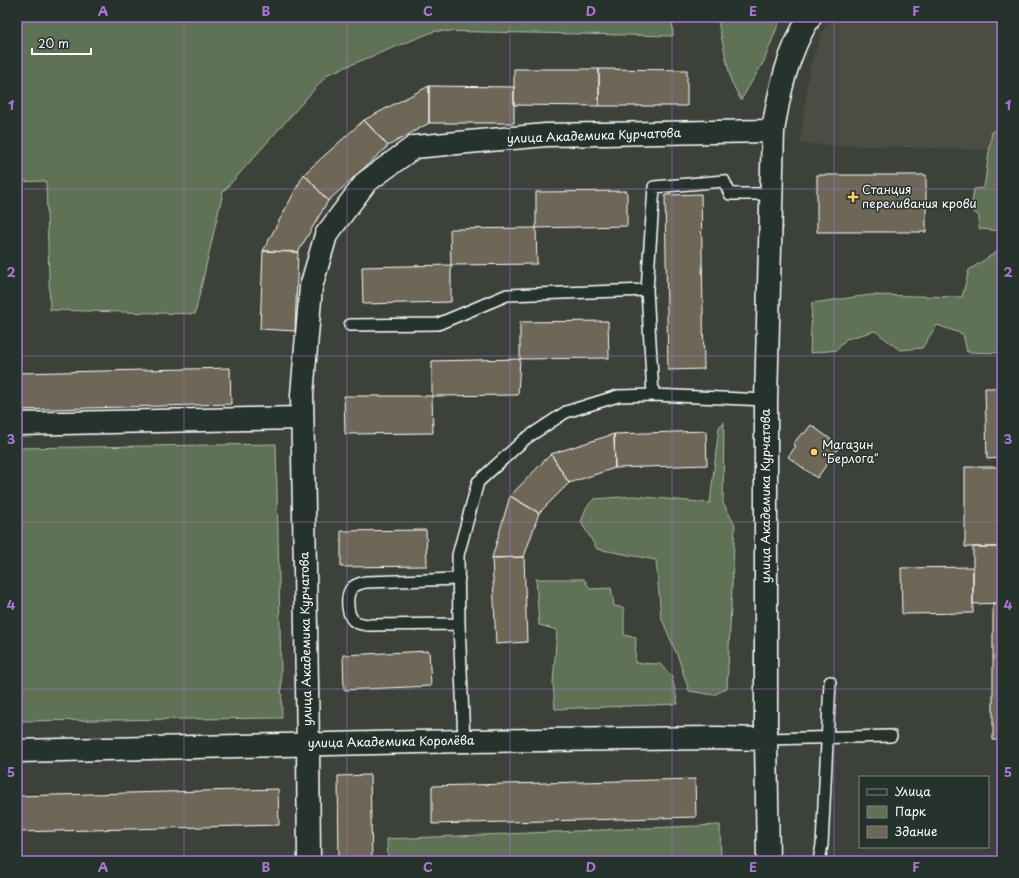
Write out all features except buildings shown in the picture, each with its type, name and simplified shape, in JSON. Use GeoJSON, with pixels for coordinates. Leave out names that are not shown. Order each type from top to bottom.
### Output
{"type":"FeatureCollection","features":[{"type":"Feature","properties":{"kind":"street","name":"улица Академика Курчатова"},"geometry":{"type":"LineString","coordinates":[[768,861],[766,739],[766,400],[773,132],[780,90],[786,70],[800,34],[810,17]]}},
{"type":"Feature","properties":{"kind":"street","name":"улица Академика Курчатова"},"geometry":{"type":"LineString","coordinates":[[308,861],[308,744],[302,395],[311,287],[326,235],[366,182],[414,147],[546,136],[773,132]]}},
{"type":"Feature","properties":{"kind":"street"},"geometry":{"type":"LineString","coordinates":[[17,424],[302,418]]}},
{"type":"Feature","properties":{"kind":"street","name":"улица Академика Королёва"},"geometry":{"type":"LineString","coordinates":[[17,751],[464,741],[715,738],[766,739]]}},
{"type":"Feature","properties":{"kind":"lane"},"geometry":{"type":"LineString","coordinates":[[653,395],[647,290],[654,186],[724,181],[730,194],[772,194]]}},
{"type":"Feature","properties":{"kind":"lane"},"geometry":{"type":"LineString","coordinates":[[350,325],[438,324],[506,295],[647,290]]}},
{"type":"Feature","properties":{"kind":"lane"},"geometry":{"type":"LineString","coordinates":[[464,741],[459,624],[458,555],[478,482],[525,439],[566,412],[618,396],[653,395],[766,400]]}},
{"type":"Feature","properties":{"kind":"lane"},"geometry":{"type":"LineString","coordinates":[[458,578],[366,582],[357,584],[352,588],[348,596],[349,613],[353,620],[359,624],[459,624]]}},
{"type":"Feature","properties":{"kind":"lane"},"geometry":{"type":"LineString","coordinates":[[819,861],[822,845],[830,682]]}},
{"type":"Feature","properties":{"kind":"lane"},"geometry":{"type":"LineString","coordinates":[[766,739],[827,739],[891,736]]}},
{"type":"Feature","properties":{"kind":"shaded area"},"geometry":{"type":"Polygon","coordinates":[[[833,17],[1002,17],[1002,150],[800,144],[810,66],[824,28],[833,17]]]}},
{"type":"Feature","properties":{"kind":"green space"},"geometry":{"type":"Polygon","coordinates":[[[17,17],[672,17],[673,36],[435,31],[328,74],[223,192],[195,314],[50,310],[46,181],[17,182],[17,17]]]}},
{"type":"Feature","properties":{"kind":"green space"},"geometry":{"type":"Polygon","coordinates":[[[717,17],[781,17],[764,61],[741,100],[731,81],[717,17]]]}},
{"type":"Feature","properties":{"kind":"green space"},"geometry":{"type":"Polygon","coordinates":[[[992,131],[1002,131],[1002,231],[979,229],[979,216],[971,210],[974,189],[984,188],[992,131]]]}},
{"type":"Feature","properties":{"kind":"green space"},"geometry":{"type":"Polygon","coordinates":[[[1002,234],[1002,353],[967,352],[963,334],[937,325],[922,348],[900,350],[875,331],[846,339],[837,350],[810,353],[812,303],[870,295],[962,297],[969,270],[998,251],[1002,234]]]}},
{"type":"Feature","properties":{"kind":"green space"},"geometry":{"type":"Polygon","coordinates":[[[724,422],[723,503],[735,525],[727,688],[714,695],[689,691],[678,657],[661,617],[656,560],[597,549],[581,522],[586,508],[594,499],[634,496],[710,503],[719,427],[724,422]]]}},
{"type":"Feature","properties":{"kind":"green space"},"geometry":{"type":"Polygon","coordinates":[[[276,444],[282,718],[17,721],[17,448],[276,444]]]}},
{"type":"Feature","properties":{"kind":"green space"},"geometry":{"type":"Polygon","coordinates":[[[536,579],[584,579],[590,589],[611,588],[614,606],[624,608],[624,635],[636,638],[635,663],[660,664],[672,677],[678,704],[555,709],[553,683],[557,630],[539,625],[536,579]]]}},
{"type":"Feature","properties":{"kind":"green space"},"geometry":{"type":"Polygon","coordinates":[[[720,825],[721,861],[388,861],[387,839],[720,825]]]}},
{"type":"Feature","properties":{"kind":"place","name":"Станция переливания крови"},"geometry":{"type":"Point","coordinates":[853,197]}},
{"type":"Feature","properties":{"kind":"place","name":"Магазин \"Берлога\""},"geometry":{"type":"Point","coordinates":[814,452]}}]}
